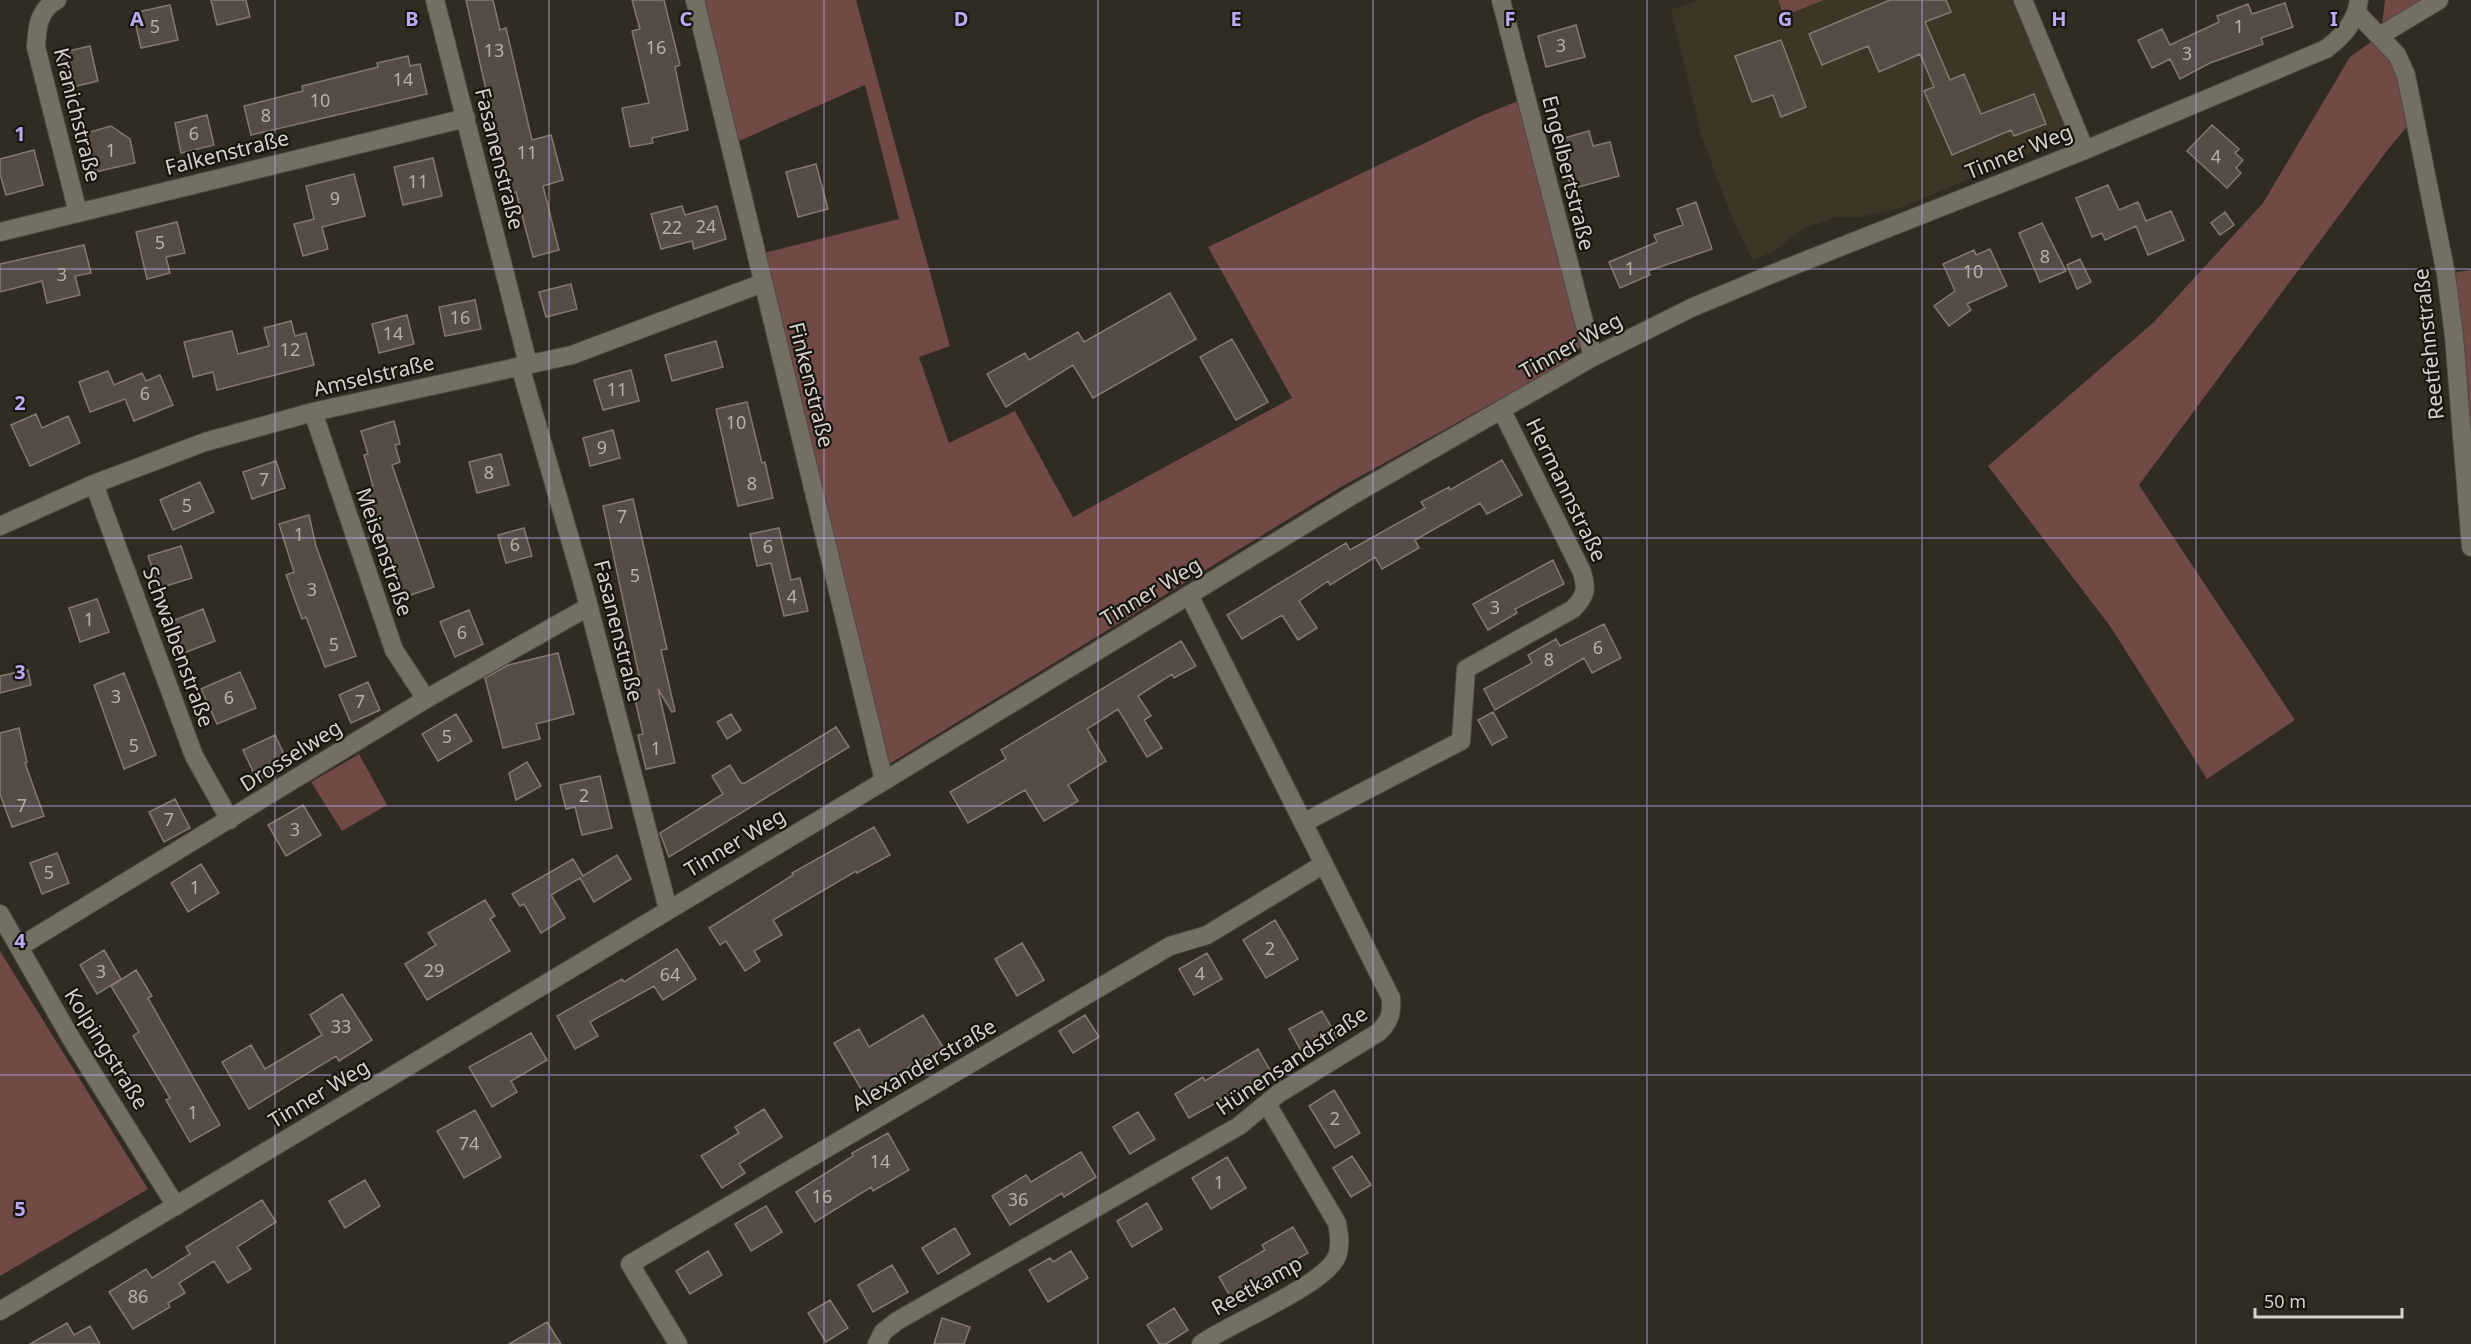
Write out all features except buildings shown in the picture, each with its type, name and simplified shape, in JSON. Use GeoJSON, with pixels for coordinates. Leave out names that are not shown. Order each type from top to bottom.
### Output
{"type":"FeatureCollection","features":[{"type":"Feature","properties":{"kind":"street","name":"Kranichstraße"},"geometry":{"type":"LineString","coordinates":[[57,0],[38,21],[36,47],[78,213]]}},
{"type":"Feature","properties":{"kind":"street","name":"Fasanenstraße"},"geometry":{"type":"LineString","coordinates":[[435,0],[524,365],[668,909]]}},
{"type":"Feature","properties":{"kind":"street","name":"Finkenstraße"},"geometry":{"type":"LineString","coordinates":[[695,0],[884,781]]}},
{"type":"Feature","properties":{"kind":"street","name":"Engelbertstraße"},"geometry":{"type":"LineString","coordinates":[[1501,0],[1593,357]]}},
{"type":"Feature","properties":{"kind":"street"},"geometry":{"type":"LineString","coordinates":[[2022,0],[2085,150]]}},
{"type":"Feature","properties":{"kind":"street"},"geometry":{"type":"LineString","coordinates":[[2381,35],[2439,0]]}},
{"type":"Feature","properties":{"kind":"street","name":"Tinner Weg"},"geometry":{"type":"LineString","coordinates":[[0,1311],[884,781],[1351,496],[1593,357],[1711,300],[2085,150],[2326,49],[2343,36],[2358,6]]}},
{"type":"Feature","properties":{"kind":"street","name":"Reetfehnstraße"},"geometry":{"type":"LineString","coordinates":[[2358,6],[2397,55],[2406,75],[2446,274],[2454,336],[2471,547]]}},
{"type":"Feature","properties":{"kind":"street","name":"Falkenstraße"},"geometry":{"type":"LineString","coordinates":[[0,232],[465,118]]}},
{"type":"Feature","properties":{"kind":"street","name":"Amselstraße"},"geometry":{"type":"LineString","coordinates":[[0,526],[94,484],[205,442],[313,412],[572,355],[763,283]]}},
{"type":"Feature","properties":{"kind":"street","name":"Hermannstraße"},"geometry":{"type":"LineString","coordinates":[[1303,823],[1461,741],[1466,669],[1573,609],[1584,598],[1587,587],[1582,572],[1502,411]]}},
{"type":"Feature","properties":{"kind":"street","name":"Meisenstraße"},"geometry":{"type":"LineString","coordinates":[[313,412],[394,650],[426,699]]}},
{"type":"Feature","properties":{"kind":"street","name":"Schwalbenstraße"},"geometry":{"type":"LineString","coordinates":[[94,484],[194,756],[230,820]]}},
{"type":"Feature","properties":{"kind":"street","name":"Hünensandstraße"},"geometry":{"type":"LineString","coordinates":[[877,1344],[883,1332],[897,1321],[1239,1125],[1278,1094],[1379,1032],[1388,1023],[1392,1011],[1391,998],[1189,596]]}},
{"type":"Feature","properties":{"kind":"street","name":"Drosselweg"},"geometry":{"type":"LineString","coordinates":[[19,947],[426,699],[588,607]]}},
{"type":"Feature","properties":{"kind":"street","name":"Alexanderstraße"},"geometry":{"type":"LineString","coordinates":[[678,1344],[630,1263],[1170,946],[1207,935],[1324,864]]}},
{"type":"Feature","properties":{"kind":"street","name":"Kolpingstraße"},"geometry":{"type":"LineString","coordinates":[[0,914],[72,1040],[176,1206]]}},
{"type":"Feature","properties":{"kind":"street","name":"Reetkamp"},"geometry":{"type":"LineString","coordinates":[[1200,1344],[1322,1275],[1337,1257],[1340,1239],[1337,1223],[1267,1104]]}},
{"type":"Feature","properties":{"kind":"shaded area"},"geometry":{"type":"Polygon","coordinates":[[[695,0],[856,0],[950,346],[919,357],[949,443],[1015,411],[1073,517],[1292,398],[1208,247],[1481,116],[1525,98],[1587,341],[1563,364],[1341,487],[881,769],[756,255],[899,219],[865,85],[730,145],[695,0]]]}},
{"type":"Feature","properties":{"kind":"shaded area"},"geometry":{"type":"Polygon","coordinates":[[[1700,0],[1778,0],[1784,16],[1824,0],[2018,0],[2076,134],[1900,208],[1860,217],[1836,217],[1802,229],[1773,252],[1753,260],[1735,225],[1701,135],[1671,10],[1700,0]]]}},
{"type":"Feature","properties":{"kind":"shaded area"},"geometry":{"type":"Polygon","coordinates":[[[1778,0],[1824,0],[1784,16],[1778,0]]]}},
{"type":"Feature","properties":{"kind":"shaded area"},"geometry":{"type":"Polygon","coordinates":[[[2385,0],[2439,0],[2381,35],[2385,0]]]}},
{"type":"Feature","properties":{"kind":"shaded area"},"geometry":{"type":"Polygon","coordinates":[[[2381,35],[2415,117],[2389,148],[2139,485],[2295,720],[2207,779],[2110,626],[1988,466],[2154,322],[2263,203],[2350,57],[2381,35]]]}},
{"type":"Feature","properties":{"kind":"shaded area"},"geometry":{"type":"Polygon","coordinates":[[[2471,270],[2471,547],[2446,274],[2471,270]]]}},
{"type":"Feature","properties":{"kind":"shaded area"},"geometry":{"type":"Polygon","coordinates":[[[359,754],[387,805],[342,831],[311,782],[359,754]]]}},
{"type":"Feature","properties":{"kind":"shaded area"},"geometry":{"type":"Polygon","coordinates":[[[0,951],[148,1189],[0,1276],[0,951]]]}}]}
